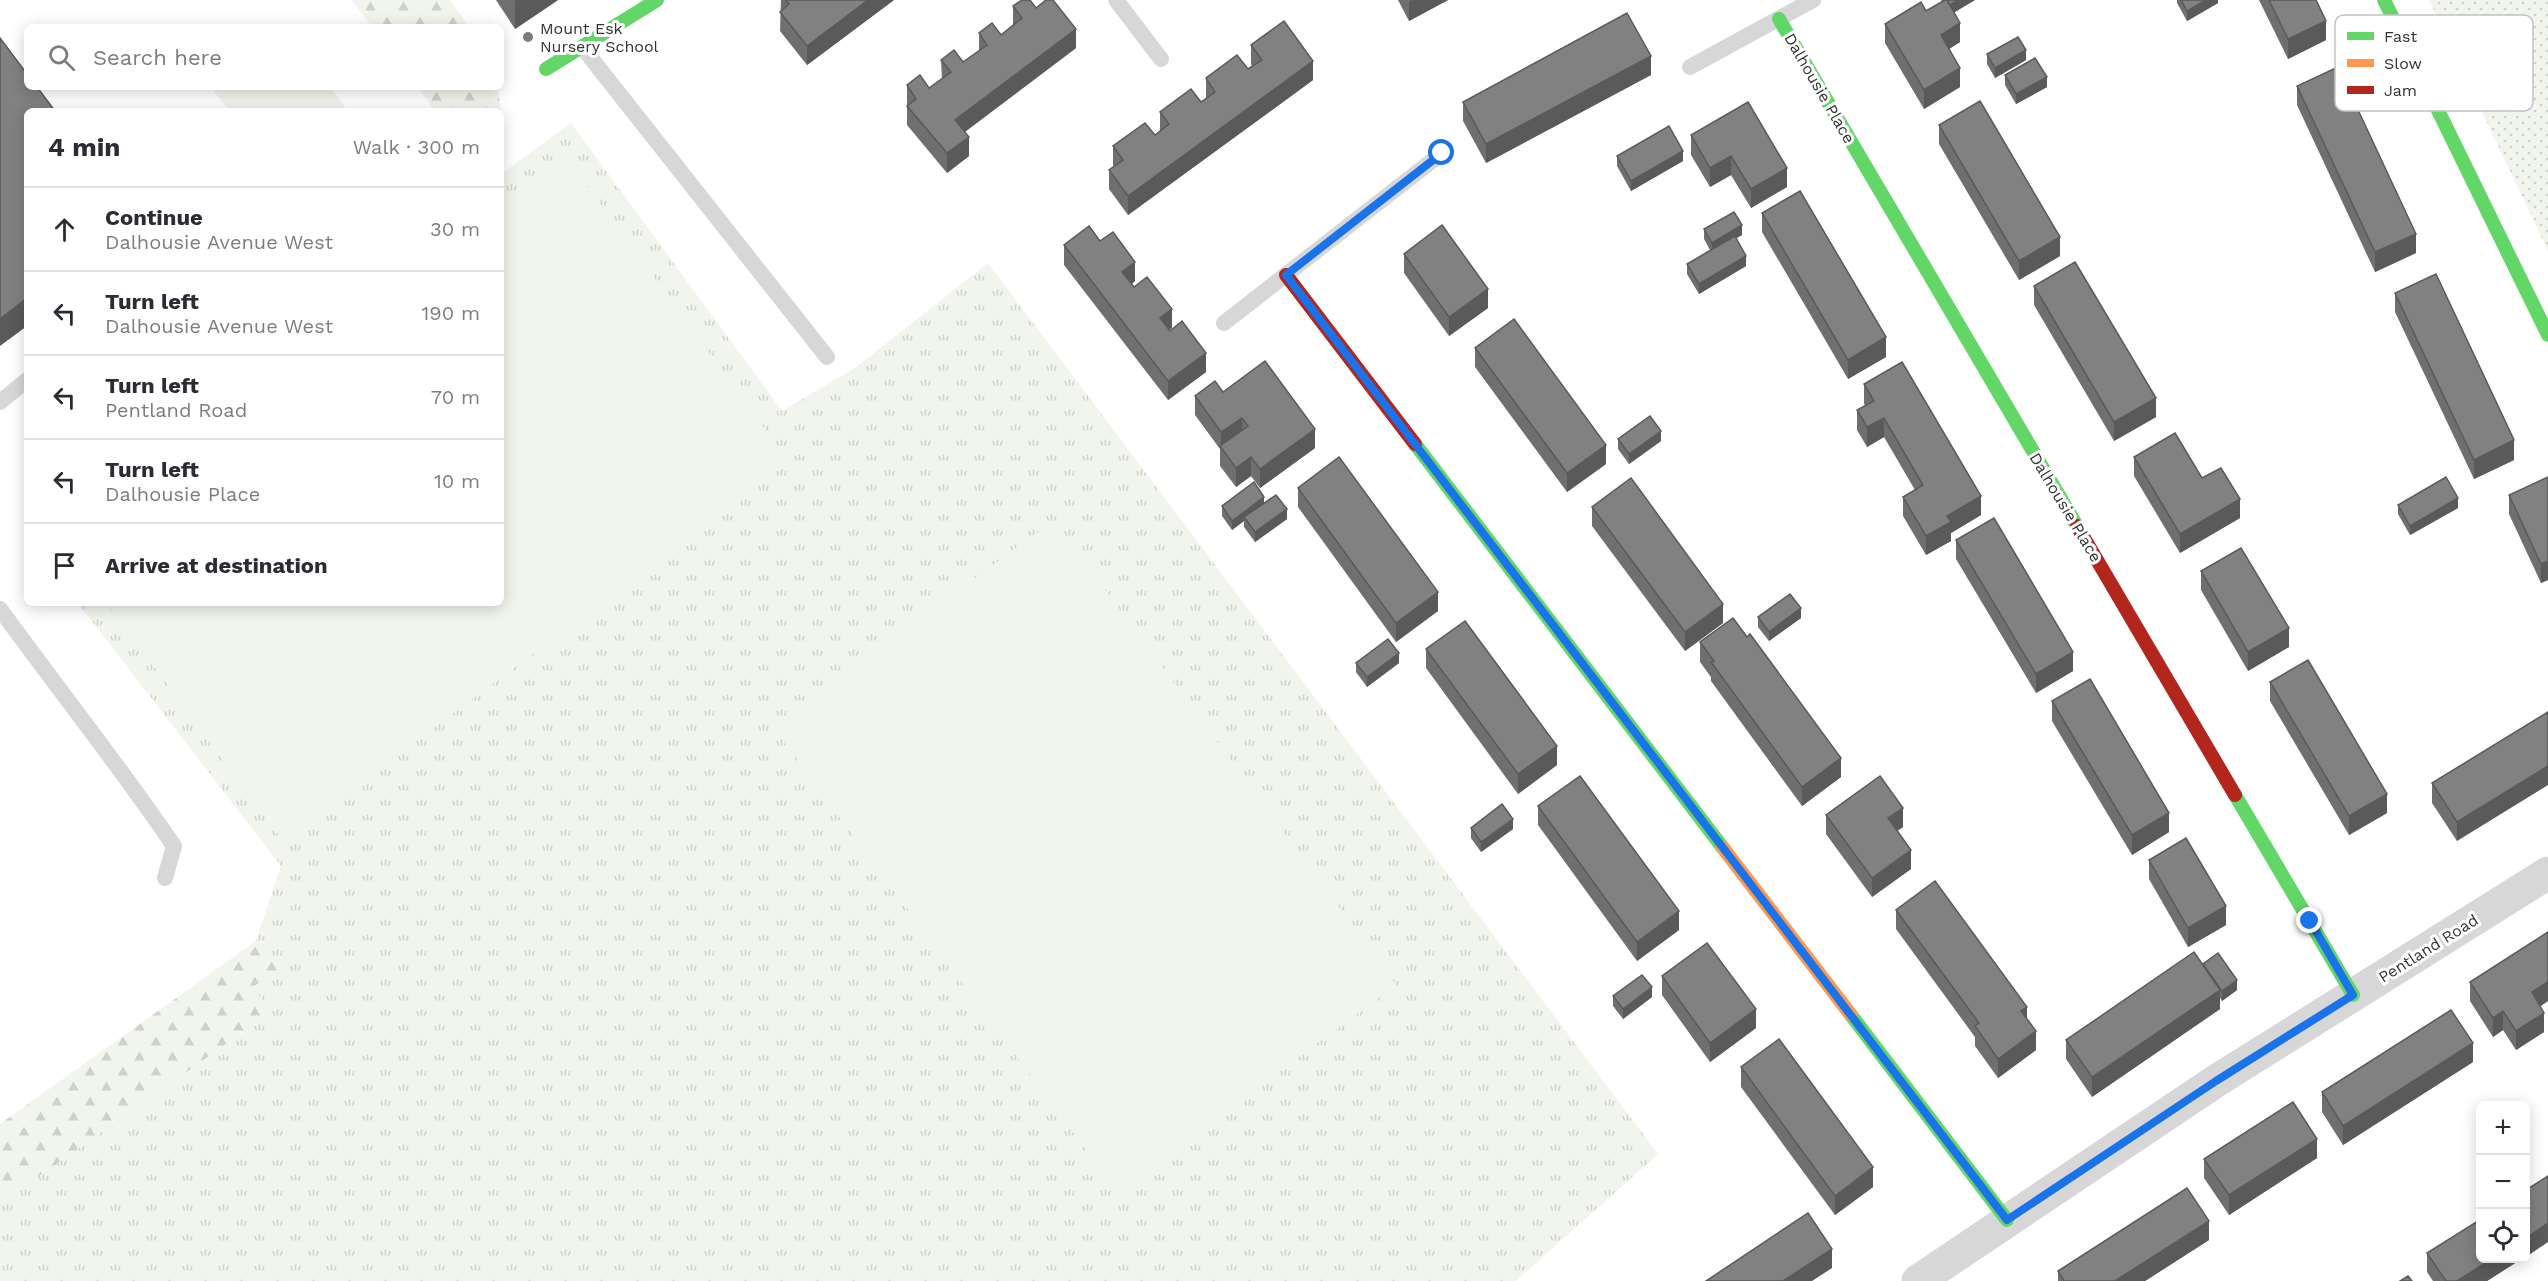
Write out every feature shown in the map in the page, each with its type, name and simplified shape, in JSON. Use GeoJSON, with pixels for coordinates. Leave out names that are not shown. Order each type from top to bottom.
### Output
{"type":"FeatureCollection","features":[{"type":"Feature","properties":{"kind":"street"},"geometry":{"type":"LineString","coordinates":[[546,69],[657,0]]}},
{"type":"Feature","properties":{"kind":"street"},"geometry":{"type":"LineString","coordinates":[[2384,0],[2391,15]]}},
{"type":"Feature","properties":{"kind":"street","name":"Dalhousie Place"},"geometry":{"type":"LineString","coordinates":[[1779,19],[2353,995]]}},
{"type":"Feature","properties":{"kind":"street"},"geometry":{"type":"LineString","coordinates":[[2439,111],[2548,334]]}},
{"type":"Feature","properties":{"kind":"street"},"geometry":{"type":"LineString","coordinates":[[1286,275],[2007,1220]]}},
{"type":"Feature","properties":{"kind":"street","name":"Pentland Road"},"geometry":{"type":"LineString","coordinates":[[1918,1281],[2216,1081],[2548,873]]}},
{"type":"Feature","properties":{"kind":"lane"},"geometry":{"type":"LineString","coordinates":[[1116,0],[1161,59]]}},
{"type":"Feature","properties":{"kind":"lane","name":"Dalhousie Place"},"geometry":{"type":"LineString","coordinates":[[1690,67],[1813,0]]}},
{"type":"Feature","properties":{"kind":"lane"},"geometry":{"type":"LineString","coordinates":[[583,48],[827,357]]}},
{"type":"Feature","properties":{"kind":"lane"},"geometry":{"type":"LineString","coordinates":[[1224,323],[1442,153]]}},
{"type":"Feature","properties":{"kind":"lane"},"geometry":{"type":"LineString","coordinates":[[0,402],[24,382]]}},
{"type":"Feature","properties":{"kind":"lane"},"geometry":{"type":"LineString","coordinates":[[0,609],[65,698],[128,778],[174,846],[165,878]]}},
{"type":"Feature","properties":{"kind":"green space"},"geometry":{"type":"Polygon","coordinates":[[[352,0],[450,0],[467,24],[370,24],[352,0]]]}},
{"type":"Feature","properties":{"kind":"green space"},"geometry":{"type":"Polygon","coordinates":[[[2429,0],[2548,0],[2548,251],[2482,111],[2533,111],[2533,15],[2436,15],[2429,0]]]}},
{"type":"Feature","properties":{"kind":"green space"},"geometry":{"type":"Polygon","coordinates":[[[213,90],[332,90],[346,108],[227,108],[213,90]]]}},
{"type":"Feature","properties":{"kind":"green space"},"geometry":{"type":"Polygon","coordinates":[[[419,90],[498,90],[500,108],[433,108],[419,90]]]}},
{"type":"Feature","properties":{"kind":"green space"},"geometry":{"type":"Polygon","coordinates":[[[571,123],[782,411],[855,368],[988,263],[1658,1154],[1516,1281],[0,1281],[0,1204],[271,1012],[253,987],[280,968],[256,941],[281,866],[80,606],[504,606],[504,172],[571,123]]]}},
{"type":"Feature","properties":{"kind":"green space"},"geometry":{"type":"Polygon","coordinates":[[[566,157],[789,462],[283,841],[109,606],[504,606],[504,203],[566,157]]]}},
{"type":"Feature","properties":{"kind":"green space"},"geometry":{"type":"Polygon","coordinates":[[[1054,520],[1396,985],[1117,1192],[773,727],[1054,520]]]}},
{"type":"Feature","properties":{"kind":"green space"},"geometry":{"type":"Polygon","coordinates":[[[256,941],[280,968],[272,1012],[0,1204],[0,1124],[256,941]]]}},
{"type":"Feature","properties":{"kind":"building"},"geometry":{"type":"Polygon","coordinates":[[[786,0],[868,0],[807,46],[780,12],[789,4],[786,0]]]}},
{"type":"Feature","properties":{"kind":"building"},"geometry":{"type":"Polygon","coordinates":[[[1022,0],[1030,0],[1036,8],[1046,0],[1053,0],[1076,29],[955,120],[969,137],[947,153],[907,106],[916,99],[907,85],[920,75],[929,88],[951,72],[941,60],[954,50],[963,62],[987,45],[979,33],[992,23],[1001,35],[1022,18],[1013,6],[1022,0]]]}},
{"type":"Feature","properties":{"kind":"building"},"geometry":{"type":"Polygon","coordinates":[[[1945,0],[1960,23],[1941,35],[1960,68],[1924,90],[1885,24],[1921,2],[1926,11],[1945,0]]]}},
{"type":"Feature","properties":{"kind":"building"},"geometry":{"type":"Polygon","coordinates":[[[1947,0],[1958,0],[1950,5],[1947,0]]]}},
{"type":"Feature","properties":{"kind":"building"},"geometry":{"type":"Polygon","coordinates":[[[2181,0],[2206,0],[2187,11],[2181,0]]]}},
{"type":"Feature","properties":{"kind":"building"},"geometry":{"type":"Polygon","coordinates":[[[2269,0],[2316,0],[2326,21],[2288,39],[2269,0]]]}},
{"type":"Feature","properties":{"kind":"building"},"geometry":{"type":"Polygon","coordinates":[[[1627,13],[1651,56],[1486,144],[1463,102],[1627,13]]]}},
{"type":"Feature","properties":{"kind":"building"},"geometry":{"type":"Polygon","coordinates":[[[1284,21],[1313,61],[1128,196],[1109,170],[1123,160],[1113,146],[1145,123],[1155,135],[1169,124],[1160,112],[1191,89],[1201,102],[1215,92],[1206,78],[1237,55],[1248,69],[1262,60],[1251,45],[1284,21]]]}},
{"type":"Feature","properties":{"kind":"building"},"geometry":{"type":"Polygon","coordinates":[[[2018,37],[2026,50],[1995,68],[1987,54],[2018,37]]]}},
{"type":"Feature","properties":{"kind":"building"},"geometry":{"type":"Polygon","coordinates":[[[0,38],[24,70],[24,90],[39,90],[53,108],[24,108],[24,300],[0,319],[0,38]]]}},
{"type":"Feature","properties":{"kind":"building"},"geometry":{"type":"Polygon","coordinates":[[[2035,58],[2047,77],[2016,94],[2005,75],[2035,58]]]}},
{"type":"Feature","properties":{"kind":"building"},"geometry":{"type":"Polygon","coordinates":[[[2335,68],[2335,111],[2359,111],[2416,234],[2375,252],[2297,86],[2335,68]]]}},
{"type":"Feature","properties":{"kind":"building"},"geometry":{"type":"Polygon","coordinates":[[[1980,101],[2060,237],[2019,261],[1939,125],[1980,101]]]}},
{"type":"Feature","properties":{"kind":"building"},"geometry":{"type":"Polygon","coordinates":[[[1748,102],[1787,168],[1751,189],[1731,156],[1710,168],[1691,135],[1748,102]]]}},
{"type":"Feature","properties":{"kind":"building"},"geometry":{"type":"Polygon","coordinates":[[[1669,126],[1683,151],[1631,181],[1617,156],[1669,126]]]}},
{"type":"Feature","properties":{"kind":"building"},"geometry":{"type":"Polygon","coordinates":[[[1800,191],[1886,337],[1848,360],[1762,213],[1800,191]]]}},
{"type":"Feature","properties":{"kind":"building"},"geometry":{"type":"Polygon","coordinates":[[[1734,212],[1742,225],[1712,243],[1704,229],[1734,212]]]}},
{"type":"Feature","properties":{"kind":"building"},"geometry":{"type":"Polygon","coordinates":[[[1442,225],[1488,289],[1449,317],[1404,254],[1442,225]]]}},
{"type":"Feature","properties":{"kind":"building"},"geometry":{"type":"Polygon","coordinates":[[[1089,226],[1100,241],[1113,232],[1135,262],[1122,272],[1134,287],[1147,277],[1172,309],[1160,318],[1170,331],[1182,321],[1206,353],[1168,381],[1064,245],[1089,226]]]}},
{"type":"Feature","properties":{"kind":"building"},"geometry":{"type":"Polygon","coordinates":[[[1735,236],[1746,256],[1699,284],[1687,264],[1735,236]]]}},
{"type":"Feature","properties":{"kind":"building"},"geometry":{"type":"Polygon","coordinates":[[[2075,262],[2156,398],[2114,422],[2034,286],[2075,262]]]}},
{"type":"Feature","properties":{"kind":"building"},"geometry":{"type":"Polygon","coordinates":[[[2436,274],[2514,440],[2474,460],[2395,293],[2436,274]]]}},
{"type":"Feature","properties":{"kind":"building"},"geometry":{"type":"Polygon","coordinates":[[[1514,319],[1606,445],[1567,473],[1475,348],[1514,319]]]}},
{"type":"Feature","properties":{"kind":"building"},"geometry":{"type":"Polygon","coordinates":[[[1265,361],[1315,429],[1260,469],[1251,457],[1236,468],[1220,446],[1248,426],[1242,418],[1221,432],[1195,396],[1215,381],[1223,392],[1265,361]]]}},
{"type":"Feature","properties":{"kind":"building"},"geometry":{"type":"Polygon","coordinates":[[[1902,362],[1981,496],[1947,516],[1951,522],[1926,536],[1903,497],[1923,485],[1884,418],[1867,427],[1857,410],[1874,401],[1864,384],[1902,362]]]}},
{"type":"Feature","properties":{"kind":"building"},"geometry":{"type":"Polygon","coordinates":[[[1650,416],[1661,431],[1629,454],[1618,439],[1650,416]]]}},
{"type":"Feature","properties":{"kind":"building"},"geometry":{"type":"Polygon","coordinates":[[[2175,433],[2202,478],[2221,468],[2240,499],[2180,534],[2134,457],[2175,433]]]}},
{"type":"Feature","properties":{"kind":"building"},"geometry":{"type":"Polygon","coordinates":[[[1339,457],[1438,592],[1396,623],[1298,488],[1339,457]]]}},
{"type":"Feature","properties":{"kind":"building"},"geometry":{"type":"Polygon","coordinates":[[[2446,477],[2458,498],[2410,526],[2398,505],[2446,477]]]}},
{"type":"Feature","properties":{"kind":"building"},"geometry":{"type":"Polygon","coordinates":[[[2548,477],[2548,561],[2541,564],[2509,495],[2548,477]]]}},
{"type":"Feature","properties":{"kind":"building"},"geometry":{"type":"Polygon","coordinates":[[[1631,478],[1723,604],[1685,632],[1592,507],[1631,478]]]}},
{"type":"Feature","properties":{"kind":"building"},"geometry":{"type":"Polygon","coordinates":[[[1254,482],[1264,497],[1232,521],[1222,506],[1254,482]]]}},
{"type":"Feature","properties":{"kind":"building"},"geometry":{"type":"Polygon","coordinates":[[[1276,495],[1287,509],[1255,532],[1244,517],[1276,495]]]}},
{"type":"Feature","properties":{"kind":"building"},"geometry":{"type":"Polygon","coordinates":[[[1994,518],[2073,652],[2036,674],[1956,540],[1994,518]]]}},
{"type":"Feature","properties":{"kind":"building"},"geometry":{"type":"Polygon","coordinates":[[[2241,548],[2289,628],[2248,652],[2201,571],[2241,548]]]}},
{"type":"Feature","properties":{"kind":"building"},"geometry":{"type":"Polygon","coordinates":[[[1790,594],[1801,608],[1769,632],[1758,617],[1790,594]]]}},
{"type":"Feature","properties":{"kind":"building"},"geometry":{"type":"Polygon","coordinates":[[[1733,618],[1747,637],[1750,634],[1841,758],[1802,787],[1711,662],[1714,661],[1700,642],[1733,618]]]}},
{"type":"Feature","properties":{"kind":"building"},"geometry":{"type":"Polygon","coordinates":[[[1465,621],[1557,746],[1518,774],[1426,649],[1465,621]]]}},
{"type":"Feature","properties":{"kind":"building"},"geometry":{"type":"Polygon","coordinates":[[[1388,639],[1399,653],[1367,677],[1356,663],[1388,639]]]}},
{"type":"Feature","properties":{"kind":"building"},"geometry":{"type":"Polygon","coordinates":[[[2308,660],[2387,794],[2349,816],[2270,682],[2308,660]]]}},
{"type":"Feature","properties":{"kind":"building"},"geometry":{"type":"Polygon","coordinates":[[[2090,679],[2169,813],[2132,835],[2052,701],[2090,679]]]}},
{"type":"Feature","properties":{"kind":"building"},"geometry":{"type":"Polygon","coordinates":[[[2548,712],[2548,766],[2457,822],[2432,783],[2548,712]]]}},
{"type":"Feature","properties":{"kind":"building"},"geometry":{"type":"Polygon","coordinates":[[[1580,776],[1679,911],[1637,942],[1538,806],[1580,776]]]}},
{"type":"Feature","properties":{"kind":"building"},"geometry":{"type":"Polygon","coordinates":[[[1880,776],[1903,808],[1888,818],[1911,850],[1872,878],[1826,815],[1880,776]]]}},
{"type":"Feature","properties":{"kind":"building"},"geometry":{"type":"Polygon","coordinates":[[[1502,804],[1513,819],[1481,842],[1471,828],[1502,804]]]}},
{"type":"Feature","properties":{"kind":"building"},"geometry":{"type":"Polygon","coordinates":[[[2186,838],[2226,906],[2188,928],[2149,860],[2186,838]]]}},
{"type":"Feature","properties":{"kind":"building"},"geometry":{"type":"Polygon","coordinates":[[[1935,881],[2027,1007],[2021,1011],[2036,1031],[1998,1059],[1975,1026],[1979,1023],[1896,910],[1935,881]]]}},
{"type":"Feature","properties":{"kind":"building"},"geometry":{"type":"Polygon","coordinates":[[[2548,932],[2548,982],[2532,992],[2544,1013],[2516,1031],[2503,1011],[2493,1018],[2470,982],[2548,932]]]}},
{"type":"Feature","properties":{"kind":"building"},"geometry":{"type":"Polygon","coordinates":[[[1707,943],[1756,1009],[1710,1043],[1662,976],[1707,943]]]}},
{"type":"Feature","properties":{"kind":"building"},"geometry":{"type":"Polygon","coordinates":[[[2194,952],[2220,990],[2092,1077],[2066,1040],[2194,952]]]}},
{"type":"Feature","properties":{"kind":"building"},"geometry":{"type":"Polygon","coordinates":[[[2218,953],[2237,980],[2222,991],[2203,964],[2218,953]]]}},
{"type":"Feature","properties":{"kind":"building"},"geometry":{"type":"Polygon","coordinates":[[[1642,975],[1652,987],[1623,1009],[1613,996],[1642,975]]]}},
{"type":"Feature","properties":{"kind":"building"},"geometry":{"type":"Polygon","coordinates":[[[2451,1010],[2473,1043],[2343,1126],[2322,1092],[2451,1010]]]}},
{"type":"Feature","properties":{"kind":"building"},"geometry":{"type":"Polygon","coordinates":[[[1779,1039],[1873,1167],[1835,1196],[1741,1067],[1779,1039]]]}},
{"type":"Feature","properties":{"kind":"building"},"geometry":{"type":"Polygon","coordinates":[[[2293,1102],[2317,1139],[2229,1195],[2204,1159],[2293,1102]]]}},
{"type":"Feature","properties":{"kind":"building"},"geometry":{"type":"Polygon","coordinates":[[[2548,1176],[2548,1223],[2530,1235],[2530,1209],[2530,1187],[2548,1176]]]}},
{"type":"Feature","properties":{"kind":"building"},"geometry":{"type":"Polygon","coordinates":[[[2187,1188],[2209,1221],[2115,1281],[2064,1281],[2058,1271],[2187,1188]]]}},
{"type":"Feature","properties":{"kind":"building"},"geometry":{"type":"Polygon","coordinates":[[[1808,1213],[1832,1249],[1783,1281],[1706,1281],[1808,1213]]]}},
{"type":"Feature","properties":{"kind":"building"},"geometry":{"type":"Polygon","coordinates":[[[2476,1222],[2476,1263],[2485,1263],[2457,1281],[2446,1281],[2427,1253],[2476,1222]]]}},
{"type":"Feature","properties":{"kind":"building"},"geometry":{"type":"Polygon","coordinates":[[[2408,1276],[2412,1281],[2400,1281],[2408,1276]]]}},
{"type":"Feature","properties":{"kind":"traffic: fast"},"geometry":{"type":"LineString","coordinates":[[546,69],[657,0]]}},
{"type":"Feature","properties":{"kind":"traffic: fast"},"geometry":{"type":"LineString","coordinates":[[2384,0],[2391,15]]}},
{"type":"Feature","properties":{"kind":"traffic: fast"},"geometry":{"type":"LineString","coordinates":[[1779,19],[2077,526]]}},
{"type":"Feature","properties":{"kind":"traffic: fast"},"geometry":{"type":"LineString","coordinates":[[2438,111],[2548,335]]}},
{"type":"Feature","properties":{"kind":"traffic: fast"},"geometry":{"type":"LineString","coordinates":[[1415,444],[1723,848]]}},
{"type":"Feature","properties":{"kind":"traffic: fast"},"geometry":{"type":"LineString","coordinates":[[2235,795],[2353,995]]}},
{"type":"Feature","properties":{"kind":"traffic: fast"},"geometry":{"type":"LineString","coordinates":[[1851,1015],[2007,1220]]}},
{"type":"Feature","properties":{"kind":"traffic: slow"},"geometry":{"type":"LineString","coordinates":[[1723,848],[1851,1015]]}},
{"type":"Feature","properties":{"kind":"traffic: jam"},"geometry":{"type":"LineString","coordinates":[[1286,275],[1415,444]]}},
{"type":"Feature","properties":{"kind":"traffic: jam"},"geometry":{"type":"LineString","coordinates":[[2077,526],[2235,795]]}},
{"type":"Feature","properties":{"kind":"place","name":"Mount Esk Nursery School"},"geometry":{"type":"Point","coordinates":[528,37]}},
{"type":"Feature","properties":{"kind":"route"},"geometry":{"type":"LineString","coordinates":[[1442,153],[1286,275],[2007,1220],[2216,1081],[2353,995],[2310,921]]}}]}
